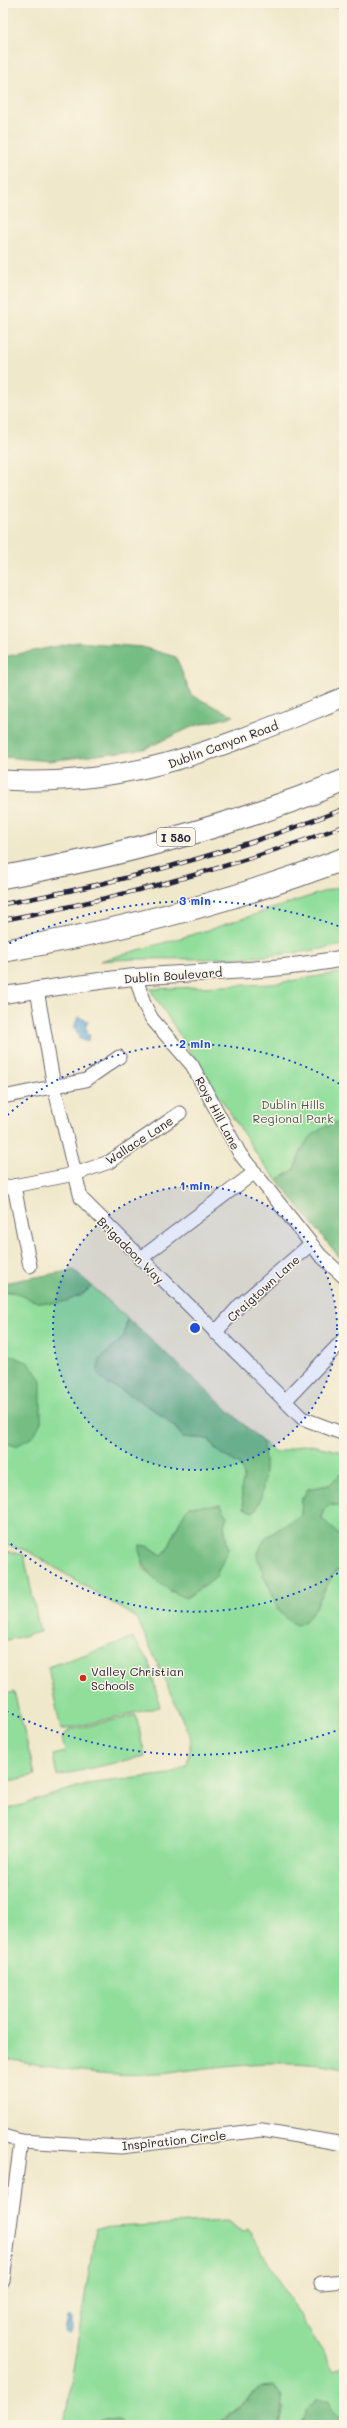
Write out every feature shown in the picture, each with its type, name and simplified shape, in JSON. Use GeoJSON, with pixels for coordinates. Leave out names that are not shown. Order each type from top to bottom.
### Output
{"type":"FeatureCollection","features":[{"type":"Feature","properties":{"kind":"highway","name":"I 580"},"geometry":{"type":"LineString","coordinates":[[3,877],[102,857],[203,830],[344,781]]}},
{"type":"Feature","properties":{"kind":"highway"},"geometry":{"type":"LineString","coordinates":[[3,951],[100,932],[167,916],[270,885],[344,859]]}},
{"type":"Feature","properties":{"kind":"main road","name":"Dublin Canyon Road"},"geometry":{"type":"LineString","coordinates":[[3,780],[72,780],[154,768],[210,751],[344,697]]}},
{"type":"Feature","properties":{"kind":"street","name":"Dublin Boulevard"},"geometry":{"type":"LineString","coordinates":[[3,995],[136,977],[316,964],[344,958]]}},
{"type":"Feature","properties":{"kind":"street","name":"Roys Hill Lane"},"geometry":{"type":"LineString","coordinates":[[136,977],[144,1004],[152,1019],[192,1065],[207,1090],[228,1134],[255,1172],[311,1244],[344,1277]]}},
{"type":"Feature","properties":{"kind":"street","name":"Brigadoon Way"},"geometry":{"type":"LineString","coordinates":[[37,990],[54,1086],[81,1198],[140,1259],[286,1400],[302,1418],[344,1434]]}},
{"type":"Feature","properties":{"kind":"street"},"geometry":{"type":"LineString","coordinates":[[3,1097],[86,1080],[119,1057]]}},
{"type":"Feature","properties":{"kind":"street","name":"Wallace Lane"},"geometry":{"type":"LineString","coordinates":[[8,1187],[75,1174],[109,1162],[180,1113]]}},
{"type":"Feature","properties":{"kind":"street"},"geometry":{"type":"LineString","coordinates":[[140,1259],[255,1172]]}},
{"type":"Feature","properties":{"kind":"street"},"geometry":{"type":"LineString","coordinates":[[8,1187],[30,1266]]}},
{"type":"Feature","properties":{"kind":"street","name":"Craigtown Lane"},"geometry":{"type":"LineString","coordinates":[[215,1333],[240,1305],[311,1244]]}},
{"type":"Feature","properties":{"kind":"street"},"geometry":{"type":"LineString","coordinates":[[286,1400],[344,1339]]}},
{"type":"Feature","properties":{"kind":"street","name":"Inspiration Circle"},"geometry":{"type":"LineString","coordinates":[[3,2136],[21,2141],[121,2147],[262,2130],[344,2144]]}},
{"type":"Feature","properties":{"kind":"street"},"geometry":{"type":"LineString","coordinates":[[3,2281],[21,2141]]}},
{"type":"Feature","properties":{"kind":"street"},"geometry":{"type":"LineString","coordinates":[[321,2283],[344,2281]]}},
{"type":"Feature","properties":{"kind":"green space"},"geometry":{"type":"Polygon","coordinates":[[[301,3],[344,3],[344,7],[301,3]]]}},
{"type":"Feature","properties":{"kind":"green space"},"geometry":{"type":"Polygon","coordinates":[[[78,642],[142,647],[176,657],[191,695],[234,716],[194,726],[144,749],[49,761],[3,757],[3,657],[78,642]]]}},
{"type":"Feature","properties":{"kind":"green space"},"geometry":{"type":"Polygon","coordinates":[[[344,885],[344,945],[258,957],[100,961],[205,931],[344,885]]]}},
{"type":"Feature","properties":{"kind":"green space","name":"Dublin Hills Regional Park"},"geometry":{"type":"Polygon","coordinates":[[[344,972],[344,1174],[294,1170],[277,1180],[259,1158],[150,989],[272,984],[344,972]]]}},
{"type":"Feature","properties":{"kind":"green space"},"geometry":{"type":"Polygon","coordinates":[[[334,1123],[344,1123],[344,1263],[277,1180],[294,1170],[303,1147],[312,1136],[318,1131],[334,1123]]]}},
{"type":"Feature","properties":{"kind":"green space"},"geometry":{"type":"Polygon","coordinates":[[[74,1270],[92,1286],[79,1296],[64,1302],[40,1302],[28,1299],[14,1292],[3,1292],[3,1283],[74,1270]]]}},
{"type":"Feature","properties":{"kind":"green space"},"geometry":{"type":"Polygon","coordinates":[[[92,1286],[127,1318],[124,1337],[100,1359],[107,1384],[148,1406],[168,1421],[183,1437],[209,1439],[212,1445],[219,1452],[240,1465],[244,1477],[241,1490],[244,1508],[252,1512],[262,1486],[265,1461],[262,1441],[275,1453],[306,1444],[344,1452],[344,1474],[339,1475],[329,1485],[308,1489],[302,1499],[301,1515],[265,1538],[263,1576],[271,1590],[277,1609],[314,1610],[334,1573],[344,1568],[344,2069],[306,2064],[267,2063],[186,2070],[161,2074],[137,2075],[79,2071],[3,2058],[3,1811],[86,1784],[170,1774],[187,1765],[191,1739],[137,1618],[26,1550],[3,1545],[3,1442],[16,1446],[41,1422],[40,1406],[3,1352],[3,1292],[17,1292],[32,1300],[81,1296],[92,1286]],[[221,1505],[200,1506],[175,1530],[171,1544],[163,1556],[150,1547],[140,1545],[144,1569],[171,1592],[203,1588],[215,1578],[228,1549],[224,1525],[227,1516],[221,1505]]]}},
{"type":"Feature","properties":{"kind":"green space"},"geometry":{"type":"Polygon","coordinates":[[[127,1318],[262,1441],[265,1458],[265,1476],[262,1493],[256,1510],[252,1512],[244,1508],[241,1490],[244,1476],[240,1465],[222,1455],[212,1445],[209,1439],[183,1437],[176,1428],[158,1412],[120,1389],[107,1384],[97,1373],[100,1359],[124,1337],[127,1318]]]}},
{"type":"Feature","properties":{"kind":"green space"},"geometry":{"type":"Polygon","coordinates":[[[3,1352],[29,1363],[41,1380],[41,1422],[33,1437],[16,1446],[3,1442],[3,1352]]]}},
{"type":"Feature","properties":{"kind":"green space"},"geometry":{"type":"Polygon","coordinates":[[[344,1474],[344,1506],[330,1505],[324,1509],[322,1519],[344,1539],[344,1568],[333,1574],[309,1618],[296,1625],[285,1617],[279,1610],[257,1555],[265,1538],[301,1515],[302,1499],[308,1489],[329,1485],[339,1475],[344,1474]]]}},
{"type":"Feature","properties":{"kind":"green space"},"geometry":{"type":"Polygon","coordinates":[[[221,1505],[227,1516],[224,1525],[228,1549],[215,1578],[186,1598],[161,1584],[154,1578],[143,1563],[140,1555],[140,1545],[150,1547],[163,1556],[181,1518],[189,1506],[221,1505]]]}},
{"type":"Feature","properties":{"kind":"green space"},"geometry":{"type":"Polygon","coordinates":[[[330,1505],[344,1506],[344,1539],[322,1519],[324,1509],[330,1505]]]}},
{"type":"Feature","properties":{"kind":"green space"},"geometry":{"type":"Polygon","coordinates":[[[3,1550],[24,1555],[40,1632],[3,1641],[3,1550]]]}},
{"type":"Feature","properties":{"kind":"green space"},"geometry":{"type":"Polygon","coordinates":[[[133,1638],[149,1662],[160,1707],[61,1730],[48,1667],[133,1638]]]}},
{"type":"Feature","properties":{"kind":"green space"},"geometry":{"type":"Polygon","coordinates":[[[14,1692],[35,1775],[3,1783],[3,1695],[14,1692]]]}},
{"type":"Feature","properties":{"kind":"green space"},"geometry":{"type":"Polygon","coordinates":[[[136,1715],[145,1756],[57,1776],[53,1755],[65,1752],[62,1738],[69,1730],[136,1715]]]}},
{"type":"Feature","properties":{"kind":"green space"},"geometry":{"type":"Polygon","coordinates":[[[228,2221],[243,2232],[248,2229],[334,2371],[344,2366],[344,2419],[331,2410],[303,2420],[302,2425],[279,2425],[283,2407],[251,2394],[244,2403],[226,2416],[219,2425],[124,2425],[119,2419],[101,2420],[88,2425],[64,2425],[96,2228],[228,2221]]]}},
{"type":"Feature","properties":{"kind":"green space"},"geometry":{"type":"Polygon","coordinates":[[[274,2387],[283,2396],[279,2425],[219,2425],[230,2414],[246,2403],[251,2394],[260,2388],[274,2387]]]}},
{"type":"Feature","properties":{"kind":"green space"},"geometry":{"type":"Polygon","coordinates":[[[316,2400],[330,2400],[331,2410],[344,2419],[344,2425],[302,2425],[307,2410],[316,2400]]]}},
{"type":"Feature","properties":{"kind":"green space"},"geometry":{"type":"Polygon","coordinates":[[[119,2419],[124,2425],[88,2425],[101,2420],[119,2419]]]}},
{"type":"Feature","properties":{"kind":"water"},"geometry":{"type":"Polygon","coordinates":[[[78,1017],[88,1021],[85,1029],[88,1030],[86,1034],[90,1035],[87,1042],[78,1038],[80,1035],[76,1033],[77,1030],[74,1028],[78,1017]]]}},
{"type":"Feature","properties":{"kind":"water"},"geometry":{"type":"Polygon","coordinates":[[[68,2317],[72,2317],[72,2331],[68,2335],[65,2332],[68,2317]]]}},
{"type":"Feature","properties":{"kind":"railway"},"geometry":{"type":"LineString","coordinates":[[3,904],[47,896],[176,865],[261,839],[344,809]]}},
{"type":"Feature","properties":{"kind":"railway"},"geometry":{"type":"LineString","coordinates":[[3,920],[90,902],[176,880],[260,855],[344,826]]}},
{"type":"Feature","properties":{"kind":"place","name":"Valley Christian Schools"},"geometry":{"type":"Point","coordinates":[83,1678]}}]}
